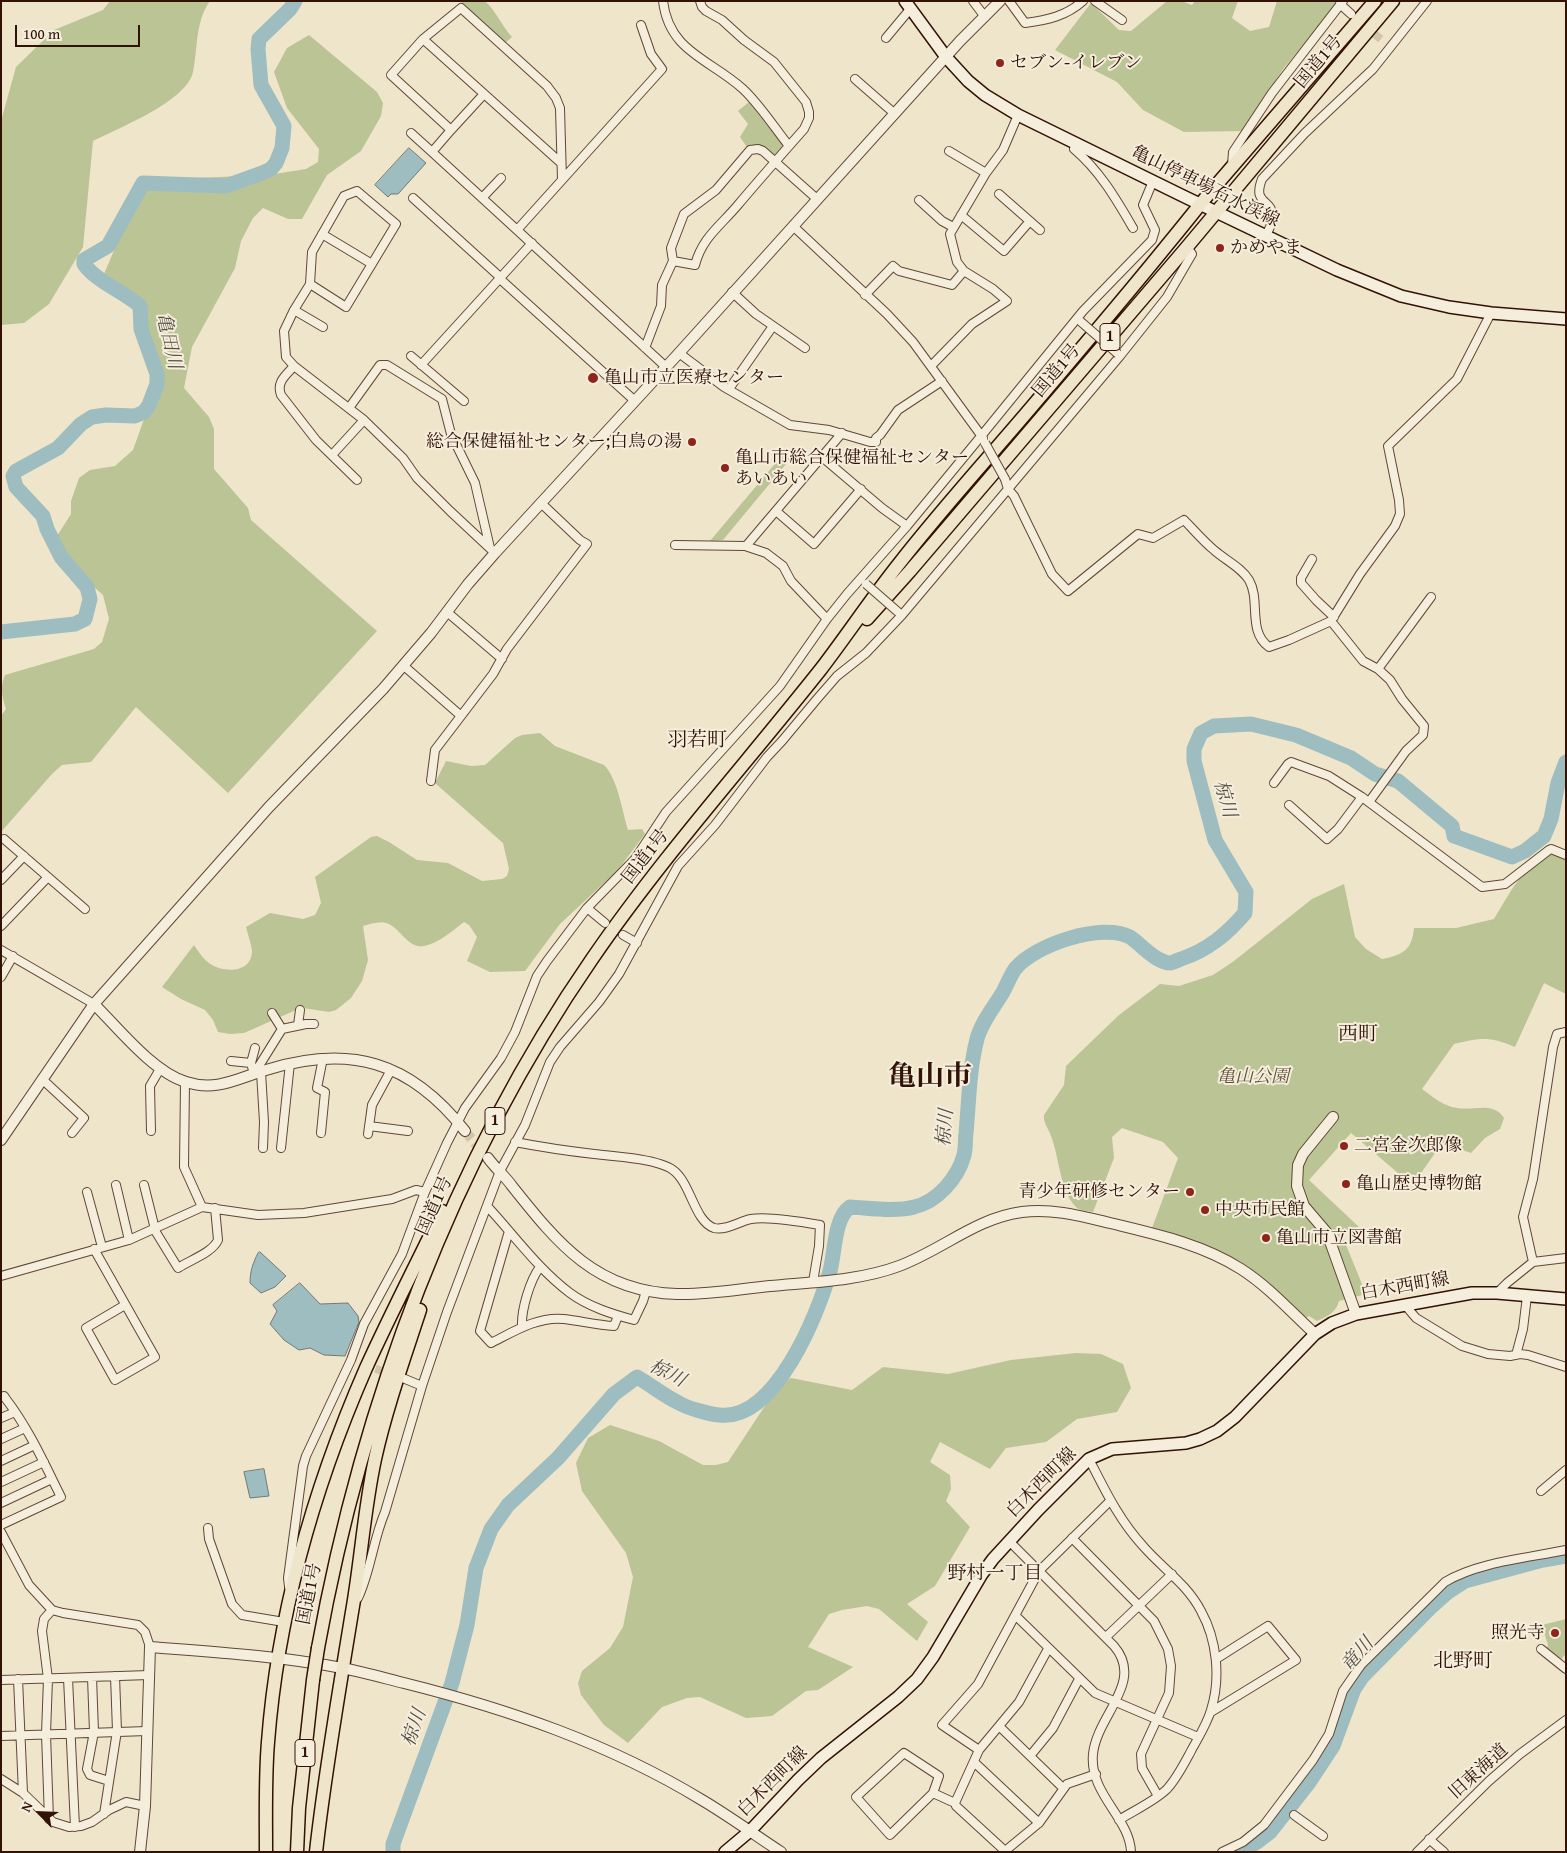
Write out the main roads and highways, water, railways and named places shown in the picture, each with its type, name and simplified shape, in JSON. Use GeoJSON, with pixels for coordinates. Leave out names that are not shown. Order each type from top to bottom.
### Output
{"type":"FeatureCollection","features":[{"type":"Feature","properties":{"kind":"highway","name":"国道1号"},"geometry":{"type":"LineString","coordinates":[[297,1852],[298,1825],[318,1648],[340,1538],[359,1465],[388,1370],[441,1235],[495,1121],[527,1061],[608,936],[699,817],[821,668],[899,562],[1012,430],[1200,204],[1375,1]]}},
{"type":"Feature","properties":{"kind":"highway","name":"国道1号"},"geometry":{"type":"LineString","coordinates":[[821,668],[910,571],[1187,247],[1393,1]]}},
{"type":"Feature","properties":{"kind":"highway","name":"1"},"geometry":{"type":"LineString","coordinates":[[266,1847],[267,1744],[277,1659],[290,1593],[323,1477],[367,1367],[468,1159],[479,1139],[495,1121]]}},
{"type":"Feature","properties":{"kind":"highway","name":"1"},"geometry":{"type":"LineString","coordinates":[[316,1852],[342,1668],[353,1611],[366,1508],[375,1458],[396,1382],[444,1244],[441,1235]]}},
{"type":"Feature","properties":{"kind":"main road","name":"亀山停車場石水渓線"},"geometry":{"type":"LineString","coordinates":[[908,5],[946,58],[968,81],[985,95],[1018,115],[1076,144],[1337,270],[1401,296],[1449,307],[1491,313],[1562,318]]}},
{"type":"Feature","properties":{"kind":"main road","name":"白木西町線"},"geometry":{"type":"LineString","coordinates":[[725,1852],[750,1831],[821,1758],[898,1697],[917,1679],[933,1657],[982,1574],[1009,1541],[1089,1459],[1112,1449],[1186,1442],[1200,1439],[1217,1431],[1236,1417],[1315,1334],[1332,1323],[1356,1314],[1472,1293],[1497,1293],[1566,1299]]}},
{"type":"Feature","properties":{"kind":"water"},"geometry":{"type":"Polygon","coordinates":[[[409,148],[426,163],[398,194],[391,194],[388,197],[375,185],[409,148]]]}},
{"type":"Feature","properties":{"kind":"water"},"geometry":{"type":"Polygon","coordinates":[[[260,1252],[286,1276],[275,1287],[261,1293],[250,1283],[252,1267],[260,1252]]]}},
{"type":"Feature","properties":{"kind":"water"},"geometry":{"type":"Polygon","coordinates":[[[300,1283],[320,1304],[348,1303],[358,1316],[359,1322],[345,1356],[324,1355],[310,1348],[299,1350],[284,1340],[270,1324],[277,1311],[273,1305],[300,1283]]]}},
{"type":"Feature","properties":{"kind":"water"},"geometry":{"type":"Polygon","coordinates":[[[264,1469],[269,1496],[250,1498],[244,1472],[264,1469]]]}},
{"type":"Feature","properties":{"kind":"waterway","name":"亀田川"},"geometry":{"type":"LineString","coordinates":[[1,632],[75,624],[85,619],[90,599],[87,587],[61,557],[47,529],[43,516],[16,487],[13,476],[16,471],[58,448],[81,424],[92,417],[106,415],[135,416],[144,412],[149,405],[157,384],[157,374],[141,329],[140,306],[103,282],[90,271],[84,264],[84,260],[108,246],[143,183],[226,186],[271,169],[276,163],[282,148],[284,126],[261,85],[259,39],[290,9],[295,1]]}},
{"type":"Feature","properties":{"kind":"waterway","name":"椋川"},"geometry":{"type":"LineString","coordinates":[[393,1852],[393,1844],[452,1683],[467,1625],[476,1568],[491,1529],[508,1505],[558,1458],[614,1394],[637,1377],[683,1405],[719,1415],[739,1413],[758,1402],[776,1384],[791,1362],[815,1313],[830,1271],[838,1227],[845,1212],[850,1207],[899,1209],[923,1204],[945,1188],[957,1172],[965,1152],[971,1074],[979,1033],[1013,972],[1024,960],[1052,944],[1069,938],[1103,932],[1118,933],[1130,937],[1155,957],[1171,963],[1208,946],[1231,928],[1245,913],[1246,892],[1215,840],[1194,761],[1194,749],[1201,733],[1214,726],[1251,724],[1296,735],[1351,758],[1375,774],[1398,781],[1452,826],[1454,836],[1512,857],[1525,851],[1544,836],[1551,819],[1558,783],[1566,762]]}},
{"type":"Feature","properties":{"kind":"waterway","name":"竜川"},"geometry":{"type":"LineString","coordinates":[[1240,1852],[1270,1832],[1310,1781],[1333,1746],[1354,1689],[1362,1677],[1430,1608],[1448,1592],[1465,1581],[1539,1561],[1566,1556]]}},
{"type":"Feature","properties":{"kind":"tunnel"},"geometry":{"type":"LineString","coordinates":[[1356,19],[1383,41]]}},
{"type":"Feature","properties":{"kind":"tunnel"},"geometry":{"type":"LineString","coordinates":[[465,1131],[484,1154]]}},
{"type":"Feature","properties":{"kind":"tunnel"},"geometry":{"type":"LineString","coordinates":[[364,1365],[391,1374]]}},
{"type":"Feature","properties":{"kind":"place","name":"セブン-イレブン"},"geometry":{"type":"Point","coordinates":[1000,63]}},
{"type":"Feature","properties":{"kind":"place","name":"かめやま"},"geometry":{"type":"Point","coordinates":[1220,248]}},
{"type":"Feature","properties":{"kind":"place","name":"亀山市立医療センター"},"geometry":{"type":"Point","coordinates":[593,378]}},
{"type":"Feature","properties":{"kind":"place","name":"総合保健福祉センター;白鳥の湯"},"geometry":{"type":"Point","coordinates":[692,442]}},
{"type":"Feature","properties":{"kind":"place","name":"亀山市総合保健福祉センター あいあい"},"geometry":{"type":"Point","coordinates":[725,468]}},
{"type":"Feature","properties":{"kind":"place","name":"二宮金次郎像"},"geometry":{"type":"Point","coordinates":[1344,1146]}},
{"type":"Feature","properties":{"kind":"place","name":"亀山歴史博物館"},"geometry":{"type":"Point","coordinates":[1346,1184]}},
{"type":"Feature","properties":{"kind":"place","name":"青少年研修センター"},"geometry":{"type":"Point","coordinates":[1190,1192]}},
{"type":"Feature","properties":{"kind":"place","name":"中央市民館"},"geometry":{"type":"Point","coordinates":[1205,1210]}},
{"type":"Feature","properties":{"kind":"place","name":"亀山市立図書館"},"geometry":{"type":"Point","coordinates":[1266,1238]}},
{"type":"Feature","properties":{"kind":"place","name":"照光寺"},"geometry":{"type":"Point","coordinates":[1555,1633]}},
{"type":"Feature","properties":{"kind":"district","name":"羽若町"},"geometry":{"type":"Point","coordinates":[697,741]}},
{"type":"Feature","properties":{"kind":"district","name":"西町"},"geometry":{"type":"Point","coordinates":[1358,1035]}},
{"type":"Feature","properties":{"kind":"district","name":"亀山市"},"geometry":{"type":"Point","coordinates":[930,1078]}},
{"type":"Feature","properties":{"kind":"district","name":"野村一丁目"},"geometry":{"type":"Point","coordinates":[995,1574]}},
{"type":"Feature","properties":{"kind":"district","name":"北野町"},"geometry":{"type":"Point","coordinates":[1463,1662]}},
{"type":"Feature","properties":{"kind":"park label","name":"亀山公園"},"geometry":{"type":"Point","coordinates":[1253,1077]}}]}
